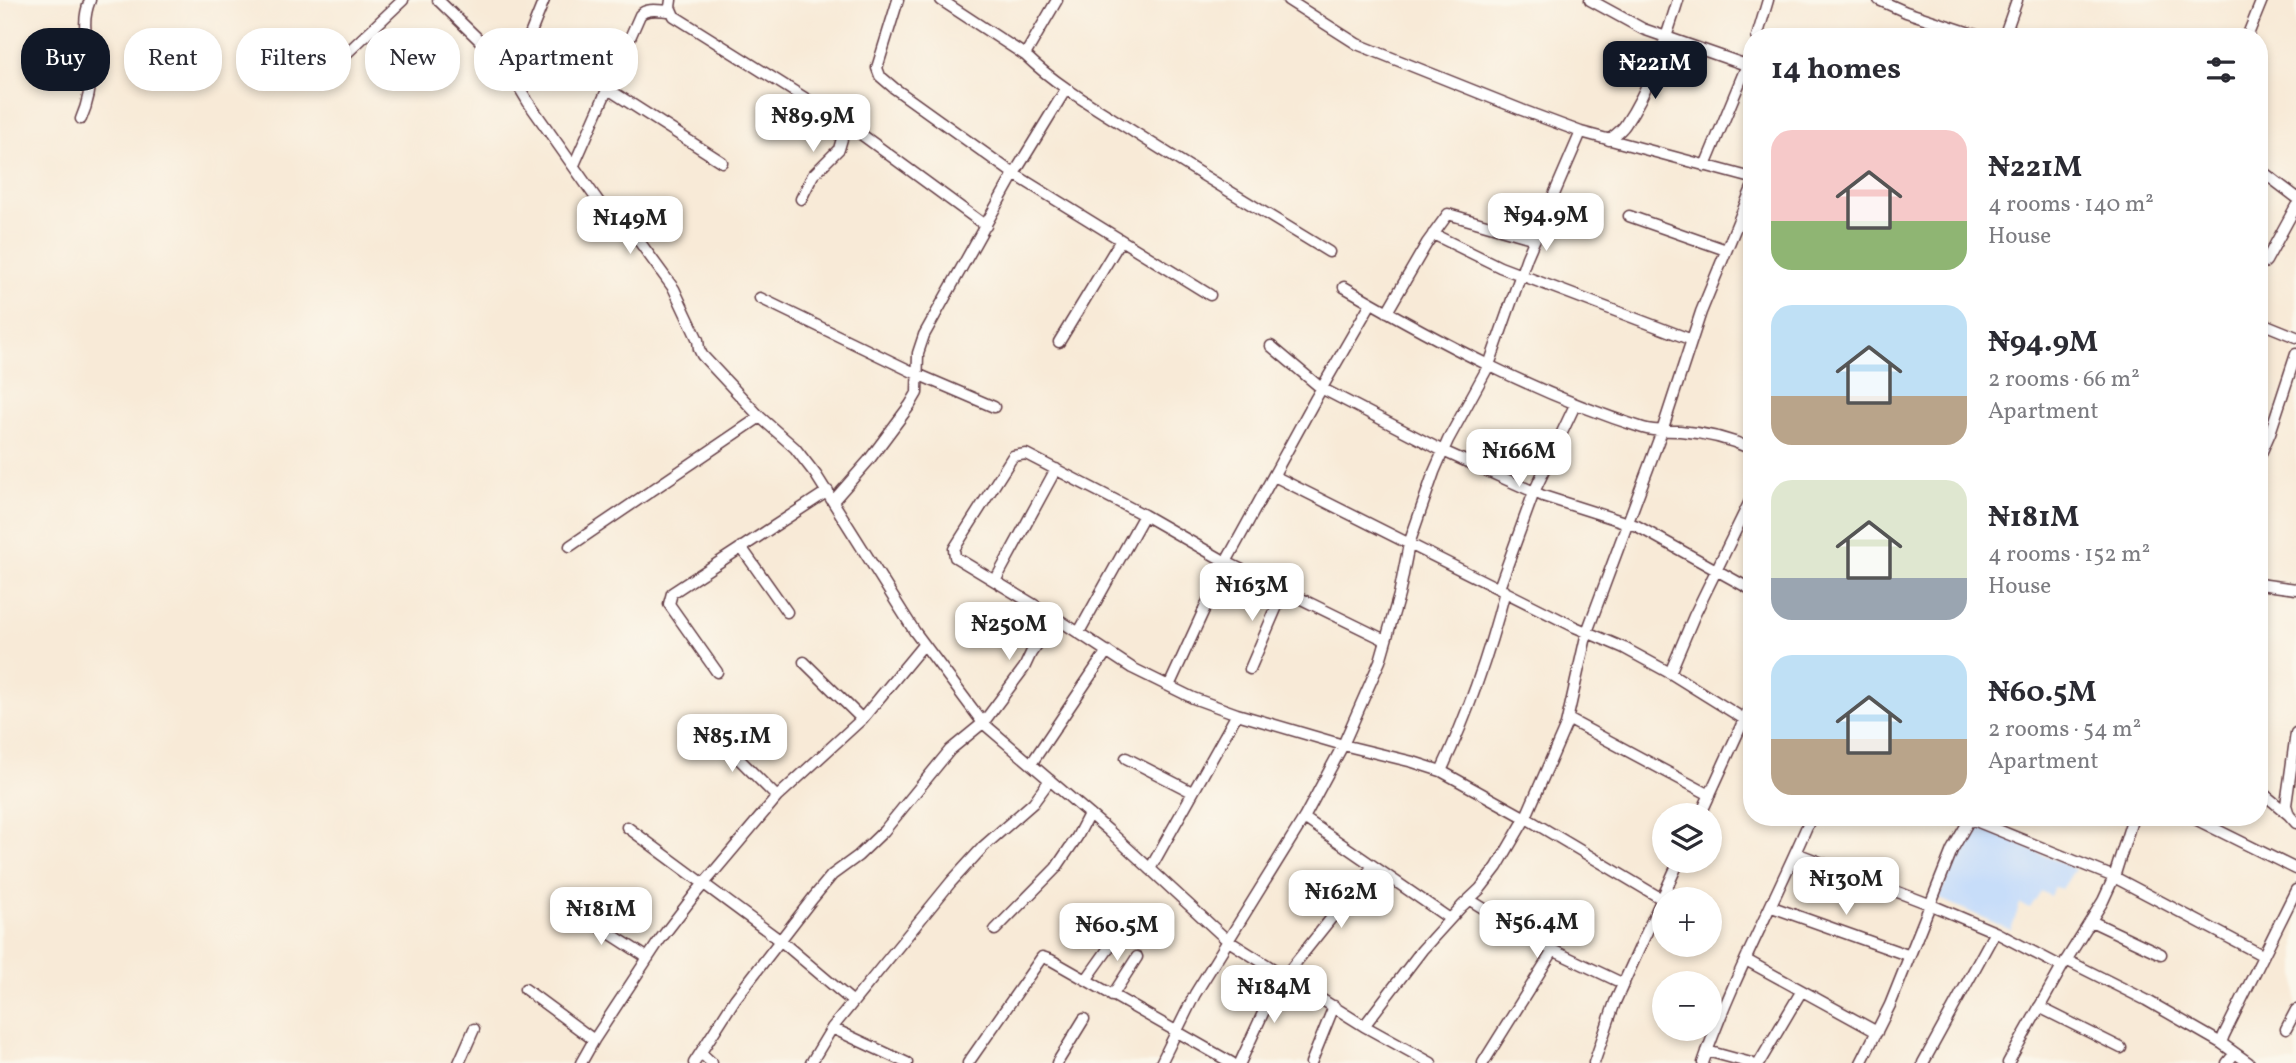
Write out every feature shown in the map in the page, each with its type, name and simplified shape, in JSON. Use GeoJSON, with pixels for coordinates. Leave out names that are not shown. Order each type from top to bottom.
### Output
{"type":"FeatureCollection","features":[{"type":"Feature","properties":{"kind":"street"},"geometry":{"type":"LineString","coordinates":[[81,119],[90,94],[91,69],[84,30],[85,13],[90,0]]}},
{"type":"Feature","properties":{"kind":"street"},"geometry":{"type":"LineString","coordinates":[[351,49],[403,0]]}},
{"type":"Feature","properties":{"kind":"street"},"geometry":{"type":"LineString","coordinates":[[533,28],[544,0]]}},
{"type":"Feature","properties":{"kind":"street"},"geometry":{"type":"LineString","coordinates":[[898,0],[877,72],[894,88],[1014,174],[1210,295]]}},
{"type":"Feature","properties":{"kind":"street"},"geometry":{"type":"LineString","coordinates":[[941,0],[1025,55],[1066,89],[1329,252]]}},
{"type":"Feature","properties":{"kind":"street"},"geometry":{"type":"LineString","coordinates":[[1025,55],[1056,0]]}},
{"type":"Feature","properties":{"kind":"street"},"geometry":{"type":"LineString","coordinates":[[1288,0],[1357,44],[1417,69],[1581,132],[1743,176]]}},
{"type":"Feature","properties":{"kind":"street"},"geometry":{"type":"LineString","coordinates":[[1590,0],[1643,29],[1743,64]]}},
{"type":"Feature","properties":{"kind":"street"},"geometry":{"type":"LineString","coordinates":[[1609,140],[1625,125],[1666,37],[1678,0]]}},
{"type":"Feature","properties":{"kind":"street"},"geometry":{"type":"LineString","coordinates":[[1760,28],[1768,0]]}},
{"type":"Feature","properties":{"kind":"street"},"geometry":{"type":"LineString","coordinates":[[1879,0],[1955,28]]}},
{"type":"Feature","properties":{"kind":"street"},"geometry":{"type":"LineString","coordinates":[[2007,28],[2017,0]]}},
{"type":"Feature","properties":{"kind":"street"},"geometry":{"type":"LineString","coordinates":[[2251,28],[2262,0]]}},
{"type":"Feature","properties":{"kind":"street"},"geometry":{"type":"LineString","coordinates":[[440,1],[474,34]]}},
{"type":"Feature","properties":{"kind":"street"},"geometry":{"type":"LineString","coordinates":[[634,28],[643,11],[671,6],[674,16],[849,125],[986,226]]}},
{"type":"Feature","properties":{"kind":"street"},"geometry":{"type":"LineString","coordinates":[[1705,166],[1743,82]]}},
{"type":"Feature","properties":{"kind":"street"},"geometry":{"type":"LineString","coordinates":[[717,672],[669,604],[674,590],[741,547],[831,496],[869,460],[917,393],[918,353],[924,335],[1014,174],[1066,89]]}},
{"type":"Feature","properties":{"kind":"street"},"geometry":{"type":"LineString","coordinates":[[523,91],[603,208],[617,224],[636,237],[674,289],[698,340],[702,355],[760,417],[796,448],[831,496],[878,576],[983,723],[1089,814],[1227,940],[1415,1059],[1431,1063]]}},
{"type":"Feature","properties":{"kind":"street"},"geometry":{"type":"LineString","coordinates":[[574,164],[607,91]]}},
{"type":"Feature","properties":{"kind":"street"},"geometry":{"type":"LineString","coordinates":[[611,91],[722,162]]}},
{"type":"Feature","properties":{"kind":"street"},"geometry":{"type":"LineString","coordinates":[[801,199],[813,175],[839,149],[849,125]]}},
{"type":"Feature","properties":{"kind":"street"},"geometry":{"type":"LineString","coordinates":[[1161,1063],[1195,994],[1304,818],[1343,745],[1380,661],[1399,595],[1409,544],[1443,452],[1489,365],[1535,239],[1581,132]]}},
{"type":"Feature","properties":{"kind":"street"},"geometry":{"type":"LineString","coordinates":[[2268,176],[2296,197]]}},
{"type":"Feature","properties":{"kind":"street"},"geometry":{"type":"LineString","coordinates":[[2268,257],[2296,206]]}},
{"type":"Feature","properties":{"kind":"street"},"geometry":{"type":"LineString","coordinates":[[1364,1026],[1422,950],[1497,867],[1525,819],[1568,719],[1587,632],[1629,524],[1692,340],[1743,210]]}},
{"type":"Feature","properties":{"kind":"street"},"geometry":{"type":"LineString","coordinates":[[1387,312],[1433,234],[1450,214],[1535,239]]}},
{"type":"Feature","properties":{"kind":"street"},"geometry":{"type":"LineString","coordinates":[[1629,216],[1727,250]]}},
{"type":"Feature","properties":{"kind":"street"},"geometry":{"type":"LineString","coordinates":[[1433,234],[1500,267],[1692,340]]}},
{"type":"Feature","properties":{"kind":"street"},"geometry":{"type":"LineString","coordinates":[[1059,342],[1121,240]]}},
{"type":"Feature","properties":{"kind":"street"},"geometry":{"type":"LineString","coordinates":[[1344,287],[1489,365],[1575,405],[1646,429],[1720,436],[1743,445]]}},
{"type":"Feature","properties":{"kind":"street"},"geometry":{"type":"LineString","coordinates":[[760,298],[917,374],[994,407]]}},
{"type":"Feature","properties":{"kind":"street"},"geometry":{"type":"LineString","coordinates":[[1168,686],[1226,562],[1321,388],[1371,303]]}},
{"type":"Feature","properties":{"kind":"street"},"geometry":{"type":"LineString","coordinates":[[2268,326],[2296,337]]}},
{"type":"Feature","properties":{"kind":"street"},"geometry":{"type":"LineString","coordinates":[[1271,346],[1321,388],[1443,452],[1534,492],[1637,526],[1743,585]]}},
{"type":"Feature","properties":{"kind":"street"},"geometry":{"type":"LineString","coordinates":[[2268,438],[2296,354]]}},
{"type":"Feature","properties":{"kind":"street"},"geometry":{"type":"LineString","coordinates":[[1441,771],[1460,731],[1496,627],[1502,590],[1534,492],[1575,405]]}},
{"type":"Feature","properties":{"kind":"street"},"geometry":{"type":"LineString","coordinates":[[570,547],[760,417]]}},
{"type":"Feature","properties":{"kind":"street"},"geometry":{"type":"LineString","coordinates":[[1385,640],[1226,562],[1144,515],[1026,454],[1013,456],[954,549],[955,557],[1079,632],[1132,668],[1168,686],[1237,714],[1441,771],[1652,893]]}},
{"type":"Feature","properties":{"kind":"street"},"geometry":{"type":"LineString","coordinates":[[995,581],[1056,469]]}},
{"type":"Feature","properties":{"kind":"street"},"geometry":{"type":"LineString","coordinates":[[1274,476],[1624,648],[1670,673],[1743,719]]}},
{"type":"Feature","properties":{"kind":"street"},"geometry":{"type":"LineString","coordinates":[[1079,632],[1144,515]]}},
{"type":"Feature","properties":{"kind":"street"},"geometry":{"type":"LineString","coordinates":[[1670,673],[1743,516]]}},
{"type":"Feature","properties":{"kind":"street"},"geometry":{"type":"LineString","coordinates":[[741,547],[787,612]]}},
{"type":"Feature","properties":{"kind":"street"},"geometry":{"type":"LineString","coordinates":[[2268,585],[2296,589]]}},
{"type":"Feature","properties":{"kind":"street"},"geometry":{"type":"LineString","coordinates":[[1250,668],[1284,590]]}},
{"type":"Feature","properties":{"kind":"street"},"geometry":{"type":"LineString","coordinates":[[694,1063],[735,999],[832,875],[858,856],[884,831],[950,750],[983,723],[1024,668],[1031,653],[1056,618]]}},
{"type":"Feature","properties":{"kind":"street"},"geometry":{"type":"LineString","coordinates":[[581,1063],[648,958],[705,883],[777,797],[862,719],[924,644]]}},
{"type":"Feature","properties":{"kind":"street"},"geometry":{"type":"LineString","coordinates":[[1031,764],[1107,651]]}},
{"type":"Feature","properties":{"kind":"street"},"geometry":{"type":"LineString","coordinates":[[804,662],[862,719]]}},
{"type":"Feature","properties":{"kind":"street"},"geometry":{"type":"LineString","coordinates":[[1150,869],[1237,714]]}},
{"type":"Feature","properties":{"kind":"street"},"geometry":{"type":"LineString","coordinates":[[1568,719],[1710,795]]}},
{"type":"Feature","properties":{"kind":"street"},"geometry":{"type":"LineString","coordinates":[[710,730],[777,797]]}},
{"type":"Feature","properties":{"kind":"street"},"geometry":{"type":"LineString","coordinates":[[1706,803],[1743,730]]}},
{"type":"Feature","properties":{"kind":"street"},"geometry":{"type":"LineString","coordinates":[[2292,819],[2286,805],[2296,733]]}},
{"type":"Feature","properties":{"kind":"street"},"geometry":{"type":"LineString","coordinates":[[1126,758],[1192,792]]}},
{"type":"Feature","properties":{"kind":"street"},"geometry":{"type":"LineString","coordinates":[[811,1063],[832,1028],[951,882],[984,846],[1033,803],[1050,780]]}},
{"type":"Feature","properties":{"kind":"street"},"geometry":{"type":"LineString","coordinates":[[2268,798],[2292,819]]}},
{"type":"Feature","properties":{"kind":"street"},"geometry":{"type":"LineString","coordinates":[[995,930],[1056,868],[1089,814]]}},
{"type":"Feature","properties":{"kind":"street"},"geometry":{"type":"LineString","coordinates":[[1304,818],[1450,919]]}},
{"type":"Feature","properties":{"kind":"street"},"geometry":{"type":"LineString","coordinates":[[1703,1063],[1746,960],[1807,826]]}},
{"type":"Feature","properties":{"kind":"street"},"geometry":{"type":"LineString","coordinates":[[1860,1063],[1877,1032],[1952,850],[1965,826]]}},
{"type":"Feature","properties":{"kind":"street"},"geometry":{"type":"LineString","coordinates":[[1989,826],[2114,877],[2262,955]]}},
{"type":"Feature","properties":{"kind":"street"},"geometry":{"type":"LineString","coordinates":[[2011,1062],[2064,963],[2104,901],[2130,826]]}},
{"type":"Feature","properties":{"kind":"street"},"geometry":{"type":"LineString","coordinates":[[2209,826],[2296,869]]}},
{"type":"Feature","properties":{"kind":"street"},"geometry":{"type":"LineString","coordinates":[[627,827],[781,941],[853,1002]]}},
{"type":"Feature","properties":{"kind":"street"},"geometry":{"type":"LineString","coordinates":[[1796,853],[1929,904],[2146,1000],[2221,1043],[2249,1063]]}},
{"type":"Feature","properties":{"kind":"street"},"geometry":{"type":"LineString","coordinates":[[1240,1063],[1283,975],[1373,866]]}},
{"type":"Feature","properties":{"kind":"street"},"geometry":{"type":"LineString","coordinates":[[2221,1043],[2235,1009],[2295,893]]}},
{"type":"Feature","properties":{"kind":"street"},"geometry":{"type":"LineString","coordinates":[[1470,900],[1553,951],[1624,984]]}},
{"type":"Feature","properties":{"kind":"street"},"geometry":{"type":"LineString","coordinates":[[1772,906],[1910,956]]}},
{"type":"Feature","properties":{"kind":"street"},"geometry":{"type":"LineString","coordinates":[[572,909],[648,958]]}},
{"type":"Feature","properties":{"kind":"street"},"geometry":{"type":"LineString","coordinates":[[1594,1063],[1624,984],[1652,921]]}},
{"type":"Feature","properties":{"kind":"street"},"geometry":{"type":"LineString","coordinates":[[2091,921],[2161,954]]}},
{"type":"Feature","properties":{"kind":"street"},"geometry":{"type":"LineString","coordinates":[[1086,980],[1123,928]]}},
{"type":"Feature","properties":{"kind":"street"},"geometry":{"type":"LineString","coordinates":[[1923,1063],[1995,932]]}},
{"type":"Feature","properties":{"kind":"street"},"geometry":{"type":"LineString","coordinates":[[1482,1063],[1553,951]]}},
{"type":"Feature","properties":{"kind":"street"},"geometry":{"type":"LineString","coordinates":[[1112,996],[1137,957]]}},
{"type":"Feature","properties":{"kind":"street"},"geometry":{"type":"LineString","coordinates":[[968,1063],[1040,958],[1051,960],[1232,1063]]}},
{"type":"Feature","properties":{"kind":"street"},"geometry":{"type":"LineString","coordinates":[[1746,960],[1877,1032]]}},
{"type":"Feature","properties":{"kind":"street"},"geometry":{"type":"LineString","coordinates":[[525,989],[594,1040]]}},
{"type":"Feature","properties":{"kind":"street"},"geometry":{"type":"LineString","coordinates":[[1759,1063],[1801,992]]}},
{"type":"Feature","properties":{"kind":"street"},"geometry":{"type":"LineString","coordinates":[[1311,1063],[1334,1006]]}},
{"type":"Feature","properties":{"kind":"street"},"geometry":{"type":"LineString","coordinates":[[2039,1007],[2121,1048]]}},
{"type":"Feature","properties":{"kind":"street"},"geometry":{"type":"LineString","coordinates":[[2286,1029],[2296,1010]]}},
{"type":"Feature","properties":{"kind":"street"},"geometry":{"type":"LineString","coordinates":[[1057,1063],[1084,1019]]}},
{"type":"Feature","properties":{"kind":"street"},"geometry":{"type":"LineString","coordinates":[[459,1063],[474,1028]]}},
{"type":"Feature","properties":{"kind":"street"},"geometry":{"type":"LineString","coordinates":[[832,1028],[899,1061]]}},
{"type":"Feature","properties":{"kind":"street"},"geometry":{"type":"LineString","coordinates":[[1707,1051],[1751,1063]]}},
{"type":"Feature","properties":{"kind":"street"},"geometry":{"type":"LineString","coordinates":[[701,1053],[712,1063]]}},
{"type":"Feature","properties":{"kind":"street"},"geometry":{"type":"LineString","coordinates":[[2227,1063],[2235,1053]]}},
{"type":"Feature","properties":{"kind":"shaded area"},"geometry":{"type":"Polygon","coordinates":[[[1973,826],[1978,826],[2075,869],[2062,889],[2054,887],[2050,896],[2041,891],[2030,908],[2020,904],[2011,930],[1938,898],[1973,826]]]}}]}
